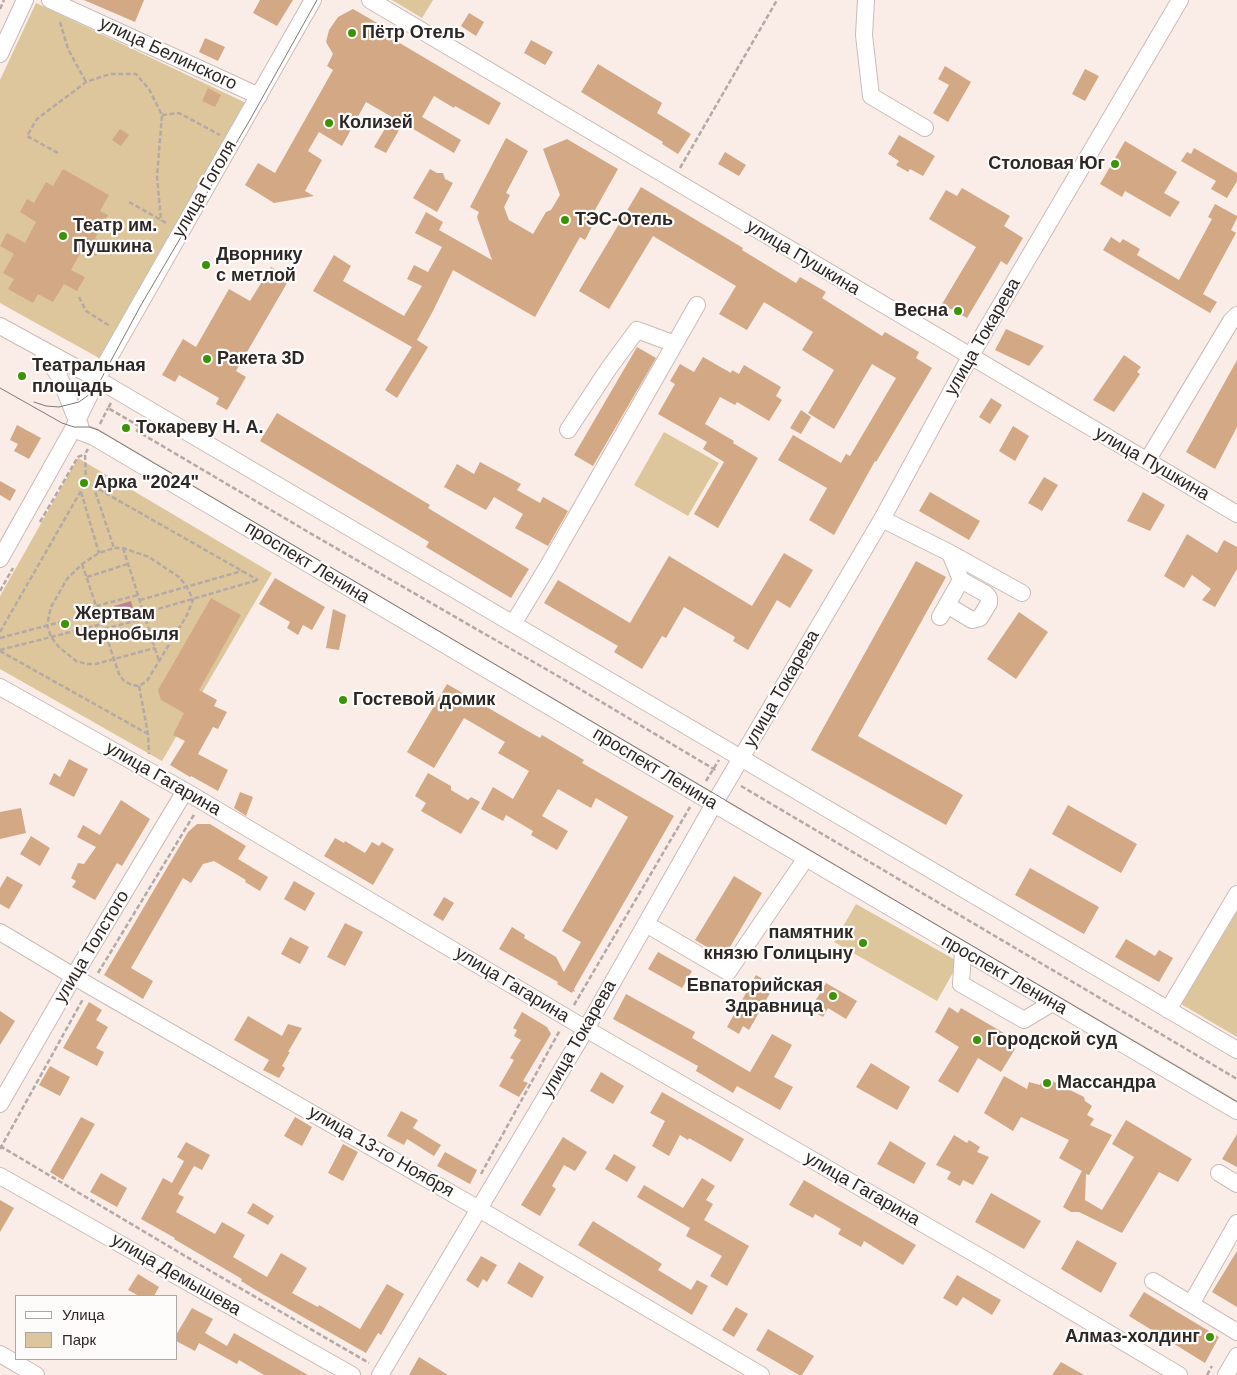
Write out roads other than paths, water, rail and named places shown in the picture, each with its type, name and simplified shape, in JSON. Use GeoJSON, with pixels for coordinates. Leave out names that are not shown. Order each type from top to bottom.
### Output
{"type":"FeatureCollection","features":[{"type":"Feature","properties":{"kind":"street"},"geometry":{"type":"LineString","coordinates":[[0,54],[25,0]]}},
{"type":"Feature","properties":{"kind":"street","name":"улица Гоголя"},"geometry":{"type":"LineString","coordinates":[[75,425],[97,379],[313,0]]}},
{"type":"Feature","properties":{"kind":"street","name":"улица Пушкина"},"geometry":{"type":"LineString","coordinates":[[370,0],[1237,514]]}},
{"type":"Feature","properties":{"kind":"street"},"geometry":{"type":"LineString","coordinates":[[866,0],[864,35],[871,96],[925,128]]}},
{"type":"Feature","properties":{"kind":"street","name":"улица Токарева"},"geometry":{"type":"LineString","coordinates":[[366,1373],[479,1209],[586,1029],[714,804],[882,519],[970,357],[1180,0]]}},
{"type":"Feature","properties":{"kind":"street","name":"улица Белинского"},"geometry":{"type":"LineString","coordinates":[[52,1],[258,96]]}},
{"type":"Feature","properties":{"kind":"street"},"geometry":{"type":"LineString","coordinates":[[513,624],[697,305]]}},
{"type":"Feature","properties":{"kind":"street"},"geometry":{"type":"LineString","coordinates":[[1146,461],[1231,321],[1237,315]]}},
{"type":"Feature","properties":{"kind":"street"},"geometry":{"type":"LineString","coordinates":[[0,326],[118,391],[1237,1050]]}},
{"type":"Feature","properties":{"kind":"street"},"geometry":{"type":"LineString","coordinates":[[568,430],[637,330],[675,344]]}},
{"type":"Feature","properties":{"kind":"street"},"geometry":{"type":"LineString","coordinates":[[7,562],[75,425],[59,376],[40,348]]}},
{"type":"Feature","properties":{"kind":"street","name":"проспект Ленина"},"geometry":{"type":"LineString","coordinates":[[75,425],[714,804],[1237,1111]]}},
{"type":"Feature","properties":{"kind":"street"},"geometry":{"type":"LineString","coordinates":[[882,519],[950,553],[1022,593]]}},
{"type":"Feature","properties":{"kind":"street"},"geometry":{"type":"LineString","coordinates":[[950,553],[961,580],[986,594],[989,598],[989,603],[980,618],[972,620],[943,611],[961,580]]}},
{"type":"Feature","properties":{"kind":"street","name":"улица Гагарина"},"geometry":{"type":"LineString","coordinates":[[0,687],[185,791],[567,1018],[1179,1375]]}},
{"type":"Feature","properties":{"kind":"street","name":"улица Толстого"},"geometry":{"type":"LineString","coordinates":[[0,1104],[185,791]]}},
{"type":"Feature","properties":{"kind":"street"},"geometry":{"type":"LineString","coordinates":[[646,924],[728,972],[806,858]]}},
{"type":"Feature","properties":{"kind":"street"},"geometry":{"type":"LineString","coordinates":[[1168,1010],[1237,894]]}},
{"type":"Feature","properties":{"kind":"street","name":"улица 13-го Ноября"},"geometry":{"type":"LineString","coordinates":[[0,932],[479,1209],[760,1375]]}},
{"type":"Feature","properties":{"kind":"street"},"geometry":{"type":"LineString","coordinates":[[963,951],[961,984],[1024,1020],[1052,1003]]}},
{"type":"Feature","properties":{"kind":"street"},"geometry":{"type":"LineString","coordinates":[[1219,1173],[1237,1184]]}},
{"type":"Feature","properties":{"kind":"street","name":"улица Демышева"},"geometry":{"type":"LineString","coordinates":[[0,1176],[366,1373]]}},
{"type":"Feature","properties":{"kind":"street"},"geometry":{"type":"LineString","coordinates":[[1190,1304],[1237,1223]]}},
{"type":"Feature","properties":{"kind":"street"},"geometry":{"type":"LineString","coordinates":[[1153,1281],[1237,1332]]}},
{"type":"Feature","properties":{"kind":"street"},"geometry":{"type":"LineString","coordinates":[[0,1354],[36,1375]]}},
{"type":"Feature","properties":{"kind":"street"},"geometry":{"type":"LineString","coordinates":[[1226,1375],[1237,1356]]}},
{"type":"Feature","properties":{"kind":"tram line"},"geometry":{"type":"LineString","coordinates":[[34,402],[46,406],[59,407],[79,402],[90,394],[100,381],[141,305],[251,118],[317,0]]}},
{"type":"Feature","properties":{"kind":"tram line"},"geometry":{"type":"LineString","coordinates":[[0,388],[62,423],[74,427],[89,427],[98,430],[1237,1102]]}},
{"type":"Feature","properties":{"kind":"place","name":"Пётр Отель"},"geometry":{"type":"Point","coordinates":[352,33]}},
{"type":"Feature","properties":{"kind":"place","name":"Колизей"},"geometry":{"type":"Point","coordinates":[329,123]}},
{"type":"Feature","properties":{"kind":"place","name":"Столовая Юг"},"geometry":{"type":"Point","coordinates":[1115,164]}},
{"type":"Feature","properties":{"kind":"place","name":"ТЭС-Отель"},"geometry":{"type":"Point","coordinates":[565,220]}},
{"type":"Feature","properties":{"kind":"place","name":"Театр им. Пушкина"},"geometry":{"type":"Point","coordinates":[63,236]}},
{"type":"Feature","properties":{"kind":"place","name":"Дворнику с метлой"},"geometry":{"type":"Point","coordinates":[206,265]}},
{"type":"Feature","properties":{"kind":"place","name":"Весна"},"geometry":{"type":"Point","coordinates":[958,311]}},
{"type":"Feature","properties":{"kind":"place","name":"Ракета 3D"},"geometry":{"type":"Point","coordinates":[207,359]}},
{"type":"Feature","properties":{"kind":"place","name":"Театральная площадь"},"geometry":{"type":"Point","coordinates":[22,376]}},
{"type":"Feature","properties":{"kind":"place","name":"Токареву Н. А."},"geometry":{"type":"Point","coordinates":[126,428]}},
{"type":"Feature","properties":{"kind":"place","name":"Арка \"2024\""},"geometry":{"type":"Point","coordinates":[84,483]}},
{"type":"Feature","properties":{"kind":"place","name":"Жертвам Чернобыля"},"geometry":{"type":"Point","coordinates":[65,624]}},
{"type":"Feature","properties":{"kind":"place","name":"Гостевой домик"},"geometry":{"type":"Point","coordinates":[343,700]}},
{"type":"Feature","properties":{"kind":"place","name":"памятник князю Голицыну"},"geometry":{"type":"Point","coordinates":[863,943]}},
{"type":"Feature","properties":{"kind":"place","name":"Евпаторийская Здравница"},"geometry":{"type":"Point","coordinates":[833,996]}},
{"type":"Feature","properties":{"kind":"place","name":"Городской суд"},"geometry":{"type":"Point","coordinates":[977,1040]}},
{"type":"Feature","properties":{"kind":"place","name":"Массандра"},"geometry":{"type":"Point","coordinates":[1047,1083]}},
{"type":"Feature","properties":{"kind":"place","name":"Алмаз-холдинг"},"geometry":{"type":"Point","coordinates":[1210,1337]}}]}
